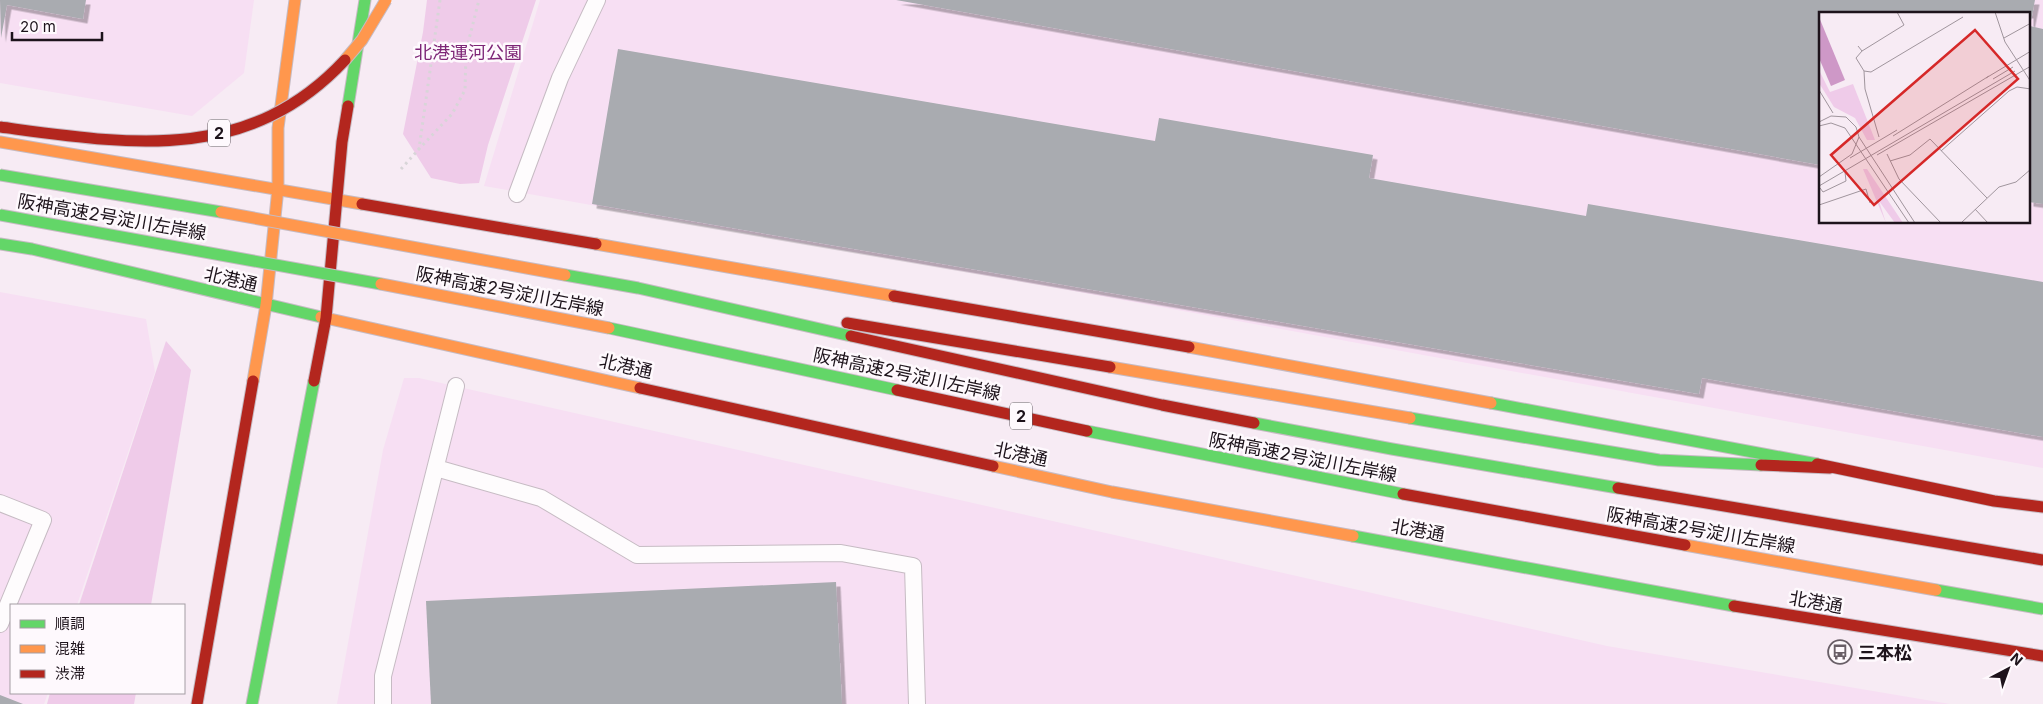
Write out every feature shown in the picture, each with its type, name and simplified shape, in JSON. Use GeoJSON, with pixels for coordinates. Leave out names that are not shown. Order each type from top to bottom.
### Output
{"type":"FeatureCollection","features":[{"type":"Feature","properties":{"kind":"main road"},"geometry":{"type":"LineString","coordinates":[[197,704],[266,305],[278,188],[278,128],[295,0]]}},
{"type":"Feature","properties":{"kind":"main road"},"geometry":{"type":"LineString","coordinates":[[252,704],[326,318],[335,198],[365,0]]}},
{"type":"Feature","properties":{"kind":"main road","name":"2"},"geometry":{"type":"LineString","coordinates":[[0,127],[63,136],[132,141],[184,141],[236,129],[287,109],[323,82],[354,51],[386,0]]}},
{"type":"Feature","properties":{"kind":"main road"},"geometry":{"type":"LineString","coordinates":[[0,142],[278,188],[1153,340],[1830,468],[1892,478],[1994,501],[2043,507]]}},
{"type":"Feature","properties":{"kind":"main road","name":"阪神高速2号淀川左岸線"},"geometry":{"type":"LineString","coordinates":[[0,175],[301,226],[638,288],[1172,407],[1392,449],[2043,560]]}},
{"type":"Feature","properties":{"kind":"main road","name":"阪神高速2号淀川左岸線"},"geometry":{"type":"LineString","coordinates":[[0,215],[293,267],[631,332],[1172,449],[1392,492],[2043,609]]}},
{"type":"Feature","properties":{"kind":"main road","name":"北港通"},"geometry":{"type":"LineString","coordinates":[[0,244],[32,249],[266,305],[1112,492],[1818,620],[2043,656]]}},
{"type":"Feature","properties":{"kind":"main road"},"geometry":{"type":"LineString","coordinates":[[638,288],[1659,460],[1830,468]]}},
{"type":"Feature","properties":{"kind":"lane"},"geometry":{"type":"LineString","coordinates":[[517,194],[560,78],[597,0]]}},
{"type":"Feature","properties":{"kind":"lane"},"geometry":{"type":"LineString","coordinates":[[383,704],[383,676],[456,386]]}},
{"type":"Feature","properties":{"kind":"lane"},"geometry":{"type":"LineString","coordinates":[[436,468],[541,498],[637,555],[841,553],[913,566],[917,704]]}},
{"type":"Feature","properties":{"kind":"lane"},"geometry":{"type":"LineString","coordinates":[[0,503],[43,520],[0,624]]}},
{"type":"Feature","properties":{"kind":"path"},"geometry":{"type":"LineString","coordinates":[[418,149],[440,0]]}},
{"type":"Feature","properties":{"kind":"path"},"geometry":{"type":"LineString","coordinates":[[401,170],[418,149],[452,114],[465,90],[466,50],[478,0]]}},
{"type":"Feature","properties":{"kind":"shaded area"},"geometry":{"type":"Polygon","coordinates":[[[0,0],[254,0],[244,73],[192,116],[0,83],[0,0]]]}},
{"type":"Feature","properties":{"kind":"shaded area"},"geometry":{"type":"Polygon","coordinates":[[[540,0],[2043,0],[2043,468],[1035,284],[484,186],[540,0]]]}},
{"type":"Feature","properties":{"kind":"shaded area"},"geometry":{"type":"Polygon","coordinates":[[[0,292],[146,319],[155,372],[77,604],[10,604],[10,694],[48,694],[44,704],[0,704],[0,292]]]}},
{"type":"Feature","properties":{"kind":"shaded area"},"geometry":{"type":"Polygon","coordinates":[[[404,378],[419,378],[1607,646],[1950,704],[337,704],[383,450],[404,378]]]}},
{"type":"Feature","properties":{"kind":"green space","name":"北港運河公園"},"geometry":{"type":"Polygon","coordinates":[[[427,0],[536,0],[488,145],[479,183],[460,184],[431,178],[403,134],[423,32],[427,0]]]}},
{"type":"Feature","properties":{"kind":"green space"},"geometry":{"type":"Polygon","coordinates":[[[166,341],[191,370],[151,604],[79,604],[166,341]]]}},
{"type":"Feature","properties":{"kind":"green space"},"geometry":{"type":"Polygon","coordinates":[[[50,694],[136,694],[134,704],[47,704],[50,694]]]}},
{"type":"Feature","properties":{"kind":"building"},"geometry":{"type":"Polygon","coordinates":[[[0,0],[86,0],[83,19],[7,5],[1,38],[0,0]]]}},
{"type":"Feature","properties":{"kind":"building"},"geometry":{"type":"Polygon","coordinates":[[[896,0],[2035,0],[2030,26],[2030,12],[1819,12],[1819,165],[896,0]]]}},
{"type":"Feature","properties":{"kind":"building"},"geometry":{"type":"Polygon","coordinates":[[[2030,26],[2043,29],[2043,204],[2030,202],[2030,26]]]}},
{"type":"Feature","properties":{"kind":"building"},"geometry":{"type":"Polygon","coordinates":[[[618,49],[1155,141],[1159,118],[1373,155],[1369,178],[1586,216],[1588,204],[2043,282],[2043,437],[1702,378],[1699,394],[592,204],[618,49]]]}},
{"type":"Feature","properties":{"kind":"building"},"geometry":{"type":"Polygon","coordinates":[[[836,582],[842,704],[431,704],[426,601],[836,582]]]}},
{"type":"Feature","properties":{"kind":"building"},"geometry":{"type":"Polygon","coordinates":[[[0,695],[23,704],[0,704],[0,695]]]}},
{"type":"Feature","properties":{"kind":"traffic: fast"},"geometry":{"type":"LineString","coordinates":[[348,106],[365,0]]}},
{"type":"Feature","properties":{"kind":"traffic: fast"},"geometry":{"type":"LineString","coordinates":[[0,175],[221,212]]}},
{"type":"Feature","properties":{"kind":"traffic: fast"},"geometry":{"type":"LineString","coordinates":[[0,215],[381,284]]}},
{"type":"Feature","properties":{"kind":"traffic: fast"},"geometry":{"type":"LineString","coordinates":[[0,244],[32,249],[321,317]]}},
{"type":"Feature","properties":{"kind":"traffic: fast"},"geometry":{"type":"LineString","coordinates":[[565,275],[638,288],[851,336]]}},
{"type":"Feature","properties":{"kind":"traffic: fast"},"geometry":{"type":"LineString","coordinates":[[609,328],[897,390]]}},
{"type":"Feature","properties":{"kind":"traffic: fast"},"geometry":{"type":"LineString","coordinates":[[252,704],[314,381]]}},
{"type":"Feature","properties":{"kind":"traffic: fast"},"geometry":{"type":"LineString","coordinates":[[1491,403],[1817,464]]}},
{"type":"Feature","properties":{"kind":"traffic: fast"},"geometry":{"type":"LineString","coordinates":[[1410,418],[1659,460],[1761,465]]}},
{"type":"Feature","properties":{"kind":"traffic: fast"},"geometry":{"type":"LineString","coordinates":[[1254,423],[1618,488]]}},
{"type":"Feature","properties":{"kind":"traffic: fast"},"geometry":{"type":"LineString","coordinates":[[1087,431],[1403,494]]}},
{"type":"Feature","properties":{"kind":"traffic: fast"},"geometry":{"type":"LineString","coordinates":[[1353,536],[1734,606]]}},
{"type":"Feature","properties":{"kind":"traffic: fast"},"geometry":{"type":"LineString","coordinates":[[1936,590],[2043,609]]}},
{"type":"Feature","properties":{"kind":"traffic: slow"},"geometry":{"type":"LineString","coordinates":[[253,381],[266,305],[278,188],[278,128],[295,0]]}},
{"type":"Feature","properties":{"kind":"traffic: slow"},"geometry":{"type":"LineString","coordinates":[[345,60],[362,40],[386,0]]}},
{"type":"Feature","properties":{"kind":"traffic: slow"},"geometry":{"type":"LineString","coordinates":[[0,142],[362,204]]}},
{"type":"Feature","properties":{"kind":"traffic: slow"},"geometry":{"type":"LineString","coordinates":[[221,212],[565,275]]}},
{"type":"Feature","properties":{"kind":"traffic: slow"},"geometry":{"type":"LineString","coordinates":[[596,244],[894,296]]}},
{"type":"Feature","properties":{"kind":"traffic: slow"},"geometry":{"type":"LineString","coordinates":[[381,284],[609,328]]}},
{"type":"Feature","properties":{"kind":"traffic: slow"},"geometry":{"type":"LineString","coordinates":[[321,317],[640,388]]}},
{"type":"Feature","properties":{"kind":"traffic: slow"},"geometry":{"type":"LineString","coordinates":[[1189,347],[1491,403]]}},
{"type":"Feature","properties":{"kind":"traffic: slow"},"geometry":{"type":"LineString","coordinates":[[1110,367],[1410,418]]}},
{"type":"Feature","properties":{"kind":"traffic: slow"},"geometry":{"type":"LineString","coordinates":[[993,466],[1112,492],[1353,536]]}},
{"type":"Feature","properties":{"kind":"traffic: slow"},"geometry":{"type":"LineString","coordinates":[[1685,545],[1936,590]]}},
{"type":"Feature","properties":{"kind":"traffic: jam"},"geometry":{"type":"LineString","coordinates":[[0,127],[94,138],[140,141],[184,139],[227,132],[268,117],[307,94],[345,60]]}},
{"type":"Feature","properties":{"kind":"traffic: jam"},"geometry":{"type":"LineString","coordinates":[[314,381],[326,318],[342,142],[348,106]]}},
{"type":"Feature","properties":{"kind":"traffic: jam"},"geometry":{"type":"LineString","coordinates":[[362,204],[596,244]]}},
{"type":"Feature","properties":{"kind":"traffic: jam"},"geometry":{"type":"LineString","coordinates":[[894,296],[1189,347]]}},
{"type":"Feature","properties":{"kind":"traffic: jam"},"geometry":{"type":"LineString","coordinates":[[847,323],[1110,367]]}},
{"type":"Feature","properties":{"kind":"traffic: jam"},"geometry":{"type":"LineString","coordinates":[[851,336],[1162,405],[1254,423]]}},
{"type":"Feature","properties":{"kind":"traffic: jam"},"geometry":{"type":"LineString","coordinates":[[197,704],[253,381]]}},
{"type":"Feature","properties":{"kind":"traffic: jam"},"geometry":{"type":"LineString","coordinates":[[640,388],[993,466]]}},
{"type":"Feature","properties":{"kind":"traffic: jam"},"geometry":{"type":"LineString","coordinates":[[897,390],[1087,431]]}},
{"type":"Feature","properties":{"kind":"traffic: jam"},"geometry":{"type":"LineString","coordinates":[[1817,464],[1994,501],[2043,507]]}},
{"type":"Feature","properties":{"kind":"traffic: jam"},"geometry":{"type":"LineString","coordinates":[[1761,465],[1830,468]]}},
{"type":"Feature","properties":{"kind":"traffic: jam"},"geometry":{"type":"LineString","coordinates":[[1618,488],[2043,560]]}},
{"type":"Feature","properties":{"kind":"traffic: jam"},"geometry":{"type":"LineString","coordinates":[[1403,494],[1685,545]]}},
{"type":"Feature","properties":{"kind":"traffic: jam"},"geometry":{"type":"LineString","coordinates":[[1734,606],[2043,656]]}},
{"type":"Feature","properties":{"kind":"place","name":"三本松"},"geometry":{"type":"Point","coordinates":[1840,652]}}]}
